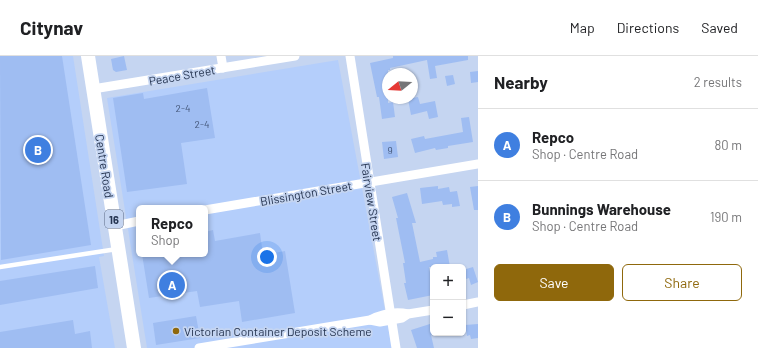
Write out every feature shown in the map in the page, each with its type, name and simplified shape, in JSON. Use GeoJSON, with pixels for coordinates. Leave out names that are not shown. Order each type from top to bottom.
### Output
{"type":"FeatureCollection","features":[{"type":"Feature","properties":{"kind":"main road","name":"Centre Road"},"geometry":{"type":"LineString","coordinates":[[88,56],[134,348]]}},
{"type":"Feature","properties":{"kind":"street"},"geometry":{"type":"LineString","coordinates":[[221,56],[223,68]]}},
{"type":"Feature","properties":{"kind":"street","name":"Peace Street"},"geometry":{"type":"LineString","coordinates":[[93,89],[295,56]]}},
{"type":"Feature","properties":{"kind":"street","name":"Fairview Street"},"geometry":{"type":"LineString","coordinates":[[350,56],[396,348]]}},
{"type":"Feature","properties":{"kind":"street","name":"Blissington Street"},"geometry":{"type":"LineString","coordinates":[[208,209],[478,164]]}},
{"type":"Feature","properties":{"kind":"street"},"geometry":{"type":"LineString","coordinates":[[115,226],[136,222]]}},
{"type":"Feature","properties":{"kind":"street"},"geometry":{"type":"LineString","coordinates":[[466,304],[478,302]]}},
{"type":"Feature","properties":{"kind":"street"},"geometry":{"type":"LineString","coordinates":[[199,348],[370,320],[380,322],[391,317],[402,318],[408,314],[430,310]]}},
{"type":"Feature","properties":{"kind":"lane"},"geometry":{"type":"LineString","coordinates":[[0,267],[119,249]]}},
{"type":"Feature","properties":{"kind":"shaded area"},"geometry":{"type":"Polygon","coordinates":[[[0,56],[73,56],[104,256],[99,257],[115,348],[0,348],[0,56]]]}},
{"type":"Feature","properties":{"kind":"shaded area"},"geometry":{"type":"Polygon","coordinates":[[[338,60],[392,348],[147,348],[107,98],[338,60]]]}},
{"type":"Feature","properties":{"kind":"building"},"geometry":{"type":"Polygon","coordinates":[[[0,56],[62,56],[91,245],[1,260],[0,56]]]}},
{"type":"Feature","properties":{"kind":"building"},"geometry":{"type":"Polygon","coordinates":[[[124,56],[127,70],[116,72],[113,70],[111,59],[124,56]]]}},
{"type":"Feature","properties":{"kind":"building"},"geometry":{"type":"Polygon","coordinates":[[[393,56],[468,56],[468,60],[435,66],[437,78],[430,79],[427,60],[390,68],[382,68],[382,104],[393,104],[395,117],[382,119],[379,97],[377,97],[370,63],[393,58],[393,56]]]}},
{"type":"Feature","properties":{"kind":"building"},"geometry":{"type":"Polygon","coordinates":[[[478,71],[478,82],[471,83],[470,72],[478,71]]]}},
{"type":"Feature","properties":{"kind":"building"},"geometry":{"type":"Polygon","coordinates":[[[453,75],[455,84],[447,86],[445,76],[453,75]]]}},
{"type":"Feature","properties":{"kind":"building"},"geometry":{"type":"Polygon","coordinates":[[[207,88],[215,138],[181,143],[187,184],[127,192],[113,98],[143,93],[144,99],[207,88]]]}},
{"type":"Feature","properties":{"kind":"building"},"geometry":{"type":"Polygon","coordinates":[[[418,97],[420,104],[435,101],[438,117],[429,119],[427,111],[411,115],[409,104],[418,104],[418,97]]]}},
{"type":"Feature","properties":{"kind":"building"},"geometry":{"type":"Polygon","coordinates":[[[469,117],[473,142],[448,146],[448,148],[436,150],[435,148],[415,153],[411,139],[424,136],[425,139],[463,132],[461,118],[469,117]]]}},
{"type":"Feature","properties":{"kind":"building"},"geometry":{"type":"Polygon","coordinates":[[[396,141],[398,157],[384,159],[382,142],[396,141]]]}},
{"type":"Feature","properties":{"kind":"building"},"geometry":{"type":"Polygon","coordinates":[[[438,186],[438,189],[449,187],[450,192],[457,191],[460,206],[452,207],[452,204],[443,205],[442,201],[422,204],[420,188],[438,186]]]}},
{"type":"Feature","properties":{"kind":"building"},"geometry":{"type":"Polygon","coordinates":[[[478,186],[478,210],[474,210],[470,187],[478,186]]]}},
{"type":"Feature","properties":{"kind":"building"},"geometry":{"type":"Polygon","coordinates":[[[407,193],[416,223],[412,223],[420,262],[437,257],[436,252],[447,250],[449,264],[430,264],[430,296],[408,300],[404,283],[406,283],[403,263],[405,263],[396,218],[398,218],[392,197],[407,193]]]}},
{"type":"Feature","properties":{"kind":"building"},"geometry":{"type":"Polygon","coordinates":[[[213,230],[215,241],[260,233],[263,255],[285,251],[295,313],[242,322],[239,301],[200,307],[197,291],[149,298],[142,257],[208,257],[208,231],[213,230]]]}},
{"type":"Feature","properties":{"kind":"building"},"geometry":{"type":"Polygon","coordinates":[[[95,266],[98,288],[0,305],[0,281],[95,266]]]}},
{"type":"Feature","properties":{"kind":"building"},"geometry":{"type":"Polygon","coordinates":[[[473,267],[478,282],[471,285],[469,278],[466,279],[466,269],[473,267]]]}},
{"type":"Feature","properties":{"kind":"building","name":"Victorian Container Deposit Scheme"},"geometry":{"type":"Polygon","coordinates":[[[196,316],[200,338],[156,345],[153,323],[196,316]]]}},
{"type":"Feature","properties":{"kind":"building"},"geometry":{"type":"Polygon","coordinates":[[[73,320],[75,334],[90,331],[92,348],[0,348],[0,332],[73,320]]]}},
{"type":"Feature","properties":{"kind":"building"},"geometry":{"type":"Polygon","coordinates":[[[430,324],[430,336],[434,348],[417,348],[411,330],[430,324]]]}},
{"type":"Feature","properties":{"kind":"building"},"geometry":{"type":"Polygon","coordinates":[[[478,324],[478,338],[471,339],[470,335],[467,336],[466,325],[478,324]]]}},
{"type":"Feature","properties":{"kind":"place","name":"Bunnings Warehouse"},"geometry":{"type":"Point","coordinates":[38,150]}},
{"type":"Feature","properties":{"kind":"place","name":"Repco"},"geometry":{"type":"Point","coordinates":[172,285]}},
{"type":"Feature","properties":{"kind":"place","name":"Victorian Container Deposit Scheme"},"geometry":{"type":"Point","coordinates":[176,331]}}]}
